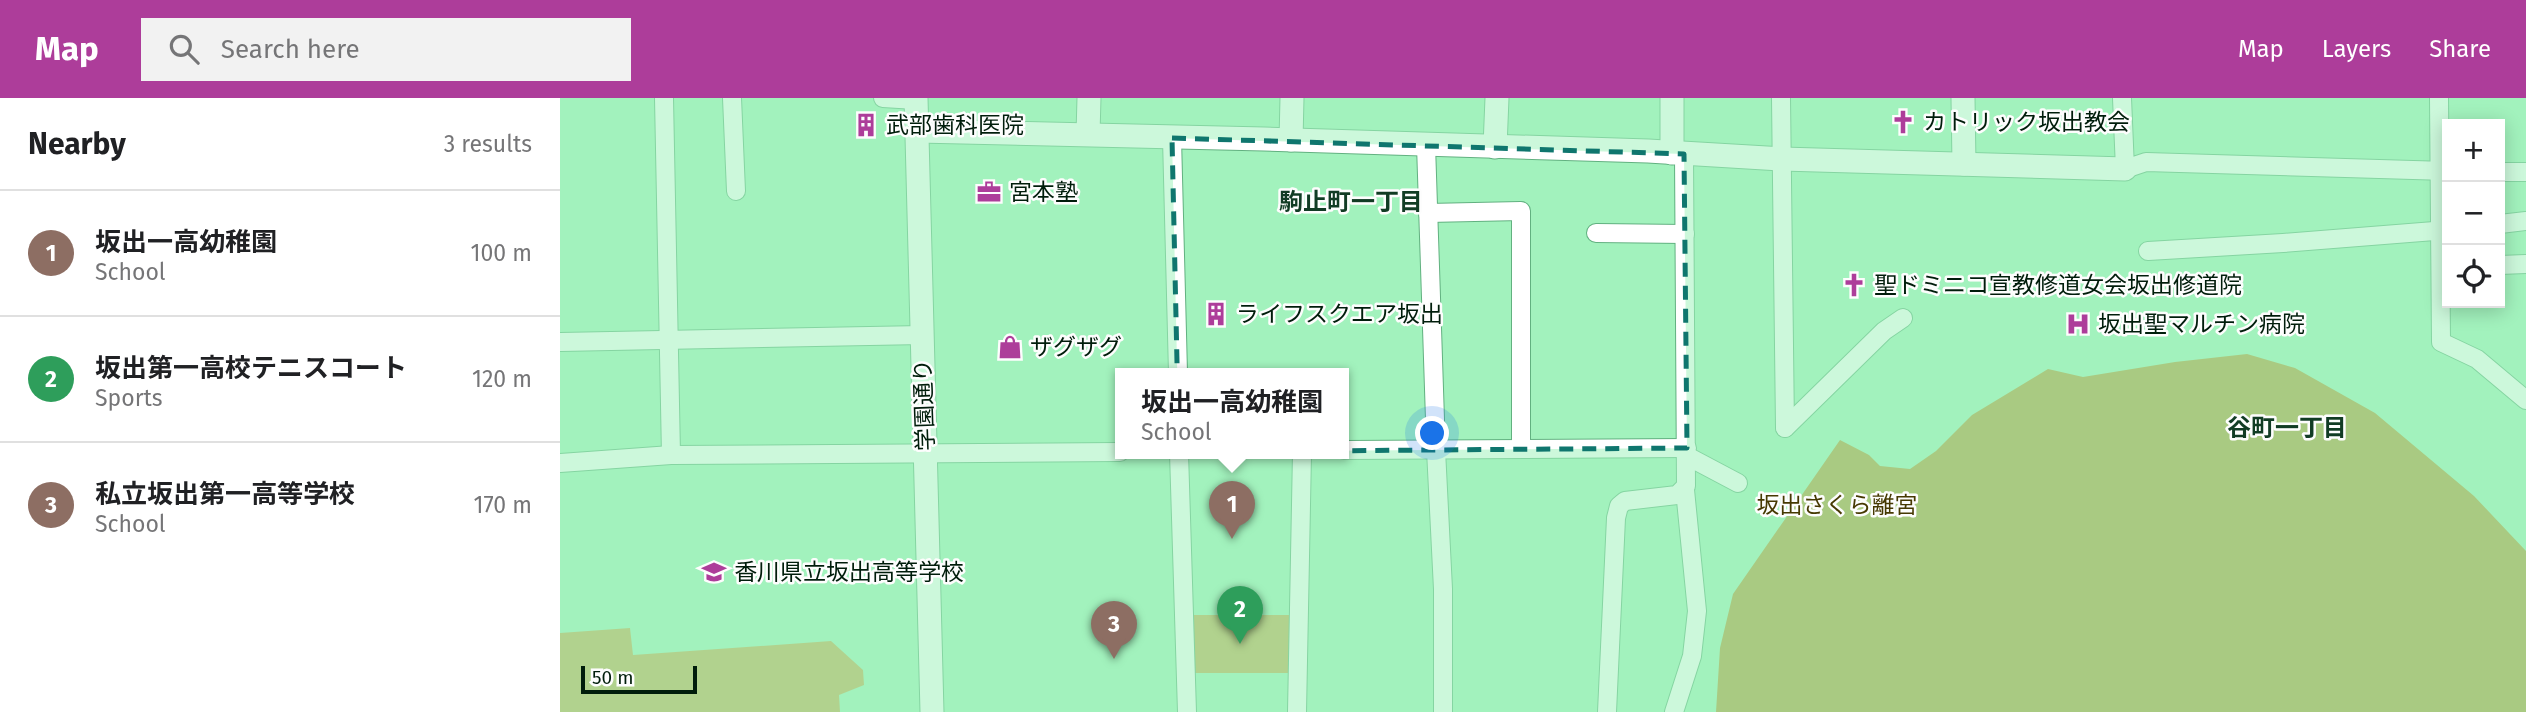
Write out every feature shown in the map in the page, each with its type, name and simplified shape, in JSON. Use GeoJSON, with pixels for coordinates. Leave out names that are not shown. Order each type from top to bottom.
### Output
{"type":"FeatureCollection","features":[{"type":"Feature","properties":{"kind":"street"},"geometry":{"type":"LineString","coordinates":[[664,98],[671,454]]}},
{"type":"Feature","properties":{"kind":"street"},"geometry":{"type":"LineString","coordinates":[[732,98],[736,191]]}},
{"type":"Feature","properties":{"kind":"street"},"geometry":{"type":"LineString","coordinates":[[883,98],[916,99]]}},
{"type":"Feature","properties":{"kind":"street"},"geometry":{"type":"LineString","coordinates":[[1088,98],[1088,134]]}},
{"type":"Feature","properties":{"kind":"street"},"geometry":{"type":"LineString","coordinates":[[1292,98],[1292,140]]}},
{"type":"Feature","properties":{"kind":"street"},"geometry":{"type":"LineString","coordinates":[[1495,147],[1497,98]]}},
{"type":"Feature","properties":{"kind":"street"},"geometry":{"type":"LineString","coordinates":[[1672,98],[1685,234],[1685,490],[1697,611],[1692,656],[1674,712]]}},
{"type":"Feature","properties":{"kind":"street"},"geometry":{"type":"LineString","coordinates":[[1781,98],[1785,428],[1884,331],[1903,318]]}},
{"type":"Feature","properties":{"kind":"street"},"geometry":{"type":"LineString","coordinates":[[1963,98],[1964,164]]}},
{"type":"Feature","properties":{"kind":"street"},"geometry":{"type":"LineString","coordinates":[[2122,98],[2125,169]]}},
{"type":"Feature","properties":{"kind":"street"},"geometry":{"type":"LineString","coordinates":[[2439,98],[2442,153]]}},
{"type":"Feature","properties":{"kind":"street","name":"学園通り"},"geometry":{"type":"LineString","coordinates":[[916,99],[932,712]]}},
{"type":"Feature","properties":{"kind":"street"},"geometry":{"type":"LineString","coordinates":[[918,131],[1292,140],[2125,169],[2146,162],[2442,171]]}},
{"type":"Feature","properties":{"kind":"street"},"geometry":{"type":"LineString","coordinates":[[1172,138],[1178,368]]}},
{"type":"Feature","properties":{"kind":"street"},"geometry":{"type":"LineString","coordinates":[[1426,145],[1443,589],[1443,712]]}},
{"type":"Feature","properties":{"kind":"street"},"geometry":{"type":"LineString","coordinates":[[2505,172],[2526,172]]}},
{"type":"Feature","properties":{"kind":"street"},"geometry":{"type":"LineString","coordinates":[[1428,212],[1521,211],[1521,449]]}},
{"type":"Feature","properties":{"kind":"street"},"geometry":{"type":"LineString","coordinates":[[2505,223],[2526,221]]}},
{"type":"Feature","properties":{"kind":"street"},"geometry":{"type":"LineString","coordinates":[[2148,251],[2442,230]]}},
{"type":"Feature","properties":{"kind":"street"},"geometry":{"type":"LineString","coordinates":[[1596,233],[1685,234]]}},
{"type":"Feature","properties":{"kind":"street"},"geometry":{"type":"LineString","coordinates":[[2444,245],[2441,342],[2477,359],[2526,400]]}},
{"type":"Feature","properties":{"kind":"street"},"geometry":{"type":"LineString","coordinates":[[2505,265],[2526,264]]}},
{"type":"Feature","properties":{"kind":"street"},"geometry":{"type":"LineString","coordinates":[[560,342],[922,335]]}},
{"type":"Feature","properties":{"kind":"street"},"geometry":{"type":"LineString","coordinates":[[1349,450],[1686,452],[1738,483]]}},
{"type":"Feature","properties":{"kind":"street"},"geometry":{"type":"LineString","coordinates":[[560,463],[671,454],[1115,452]]}},
{"type":"Feature","properties":{"kind":"street"},"geometry":{"type":"LineString","coordinates":[[1179,459],[1188,712]]}},
{"type":"Feature","properties":{"kind":"street"},"geometry":{"type":"LineString","coordinates":[[1297,712],[1302,459]]}},
{"type":"Feature","properties":{"kind":"street"},"geometry":{"type":"LineString","coordinates":[[1607,712],[1616,518],[1619,506],[1625,501],[1672,496],[1685,490]]}},
{"type":"Feature","properties":{"kind":"highlighted area"},"geometry":{"type":"Polygon","coordinates":[[[1172,138],[1684,154],[1687,448],[1179,452],[1172,138]]]}},
{"type":"Feature","properties":{"kind":"shaded area"},"geometry":{"type":"Polygon","coordinates":[[[1188,615],[1292,615],[1292,673],[1188,673],[1188,615]]]}},
{"type":"Feature","properties":{"kind":"shaded area"},"geometry":{"type":"Polygon","coordinates":[[[630,628],[633,655],[831,641],[863,670],[864,685],[839,695],[840,712],[560,712],[560,633],[630,628]]]}},
{"type":"Feature","properties":{"kind":"green space","name":"坂出さくら離宮"},"geometry":{"type":"Polygon","coordinates":[[[2247,354],[2295,368],[2375,413],[2474,496],[2526,551],[2526,712],[1716,712],[1720,648],[1733,594],[1840,440],[1869,455],[1880,466],[1910,469],[1936,451],[1972,415],[2048,369],[2083,377],[2247,354]]]}},
{"type":"Feature","properties":{"kind":"place","name":"カトリック坂出教会"},"geometry":{"type":"Point","coordinates":[1903,122]}},
{"type":"Feature","properties":{"kind":"place","name":"武部歯科医院"},"geometry":{"type":"Point","coordinates":[866,125]}},
{"type":"Feature","properties":{"kind":"place","name":"宮本塾"},"geometry":{"type":"Point","coordinates":[989,192]}},
{"type":"Feature","properties":{"kind":"place","name":"聖ドミニコ宣教修道女会坂出修道院"},"geometry":{"type":"Point","coordinates":[1854,285]}},
{"type":"Feature","properties":{"kind":"place","name":"ライフスクエア坂出"},"geometry":{"type":"Point","coordinates":[1216,314]}},
{"type":"Feature","properties":{"kind":"place","name":"坂出聖マルチン病院"},"geometry":{"type":"Point","coordinates":[2078,324]}},
{"type":"Feature","properties":{"kind":"place","name":"ザグザグ"},"geometry":{"type":"Point","coordinates":[1010,347]}},
{"type":"Feature","properties":{"kind":"place","name":"坂出一高幼稚園"},"geometry":{"type":"Point","coordinates":[1232,539]}},
{"type":"Feature","properties":{"kind":"place","name":"香川県立坂出高等学校"},"geometry":{"type":"Point","coordinates":[714,572]}},
{"type":"Feature","properties":{"kind":"place","name":"坂出第一高校テニスコート"},"geometry":{"type":"Point","coordinates":[1240,644]}},
{"type":"Feature","properties":{"kind":"place","name":"私立坂出第一高等学校"},"geometry":{"type":"Point","coordinates":[1114,659]}},
{"type":"Feature","properties":{"kind":"district","name":"駒止町一丁目"},"geometry":{"type":"Point","coordinates":[1351,202]}},
{"type":"Feature","properties":{"kind":"district","name":"谷町一丁目"},"geometry":{"type":"Point","coordinates":[2287,428]}}]}
